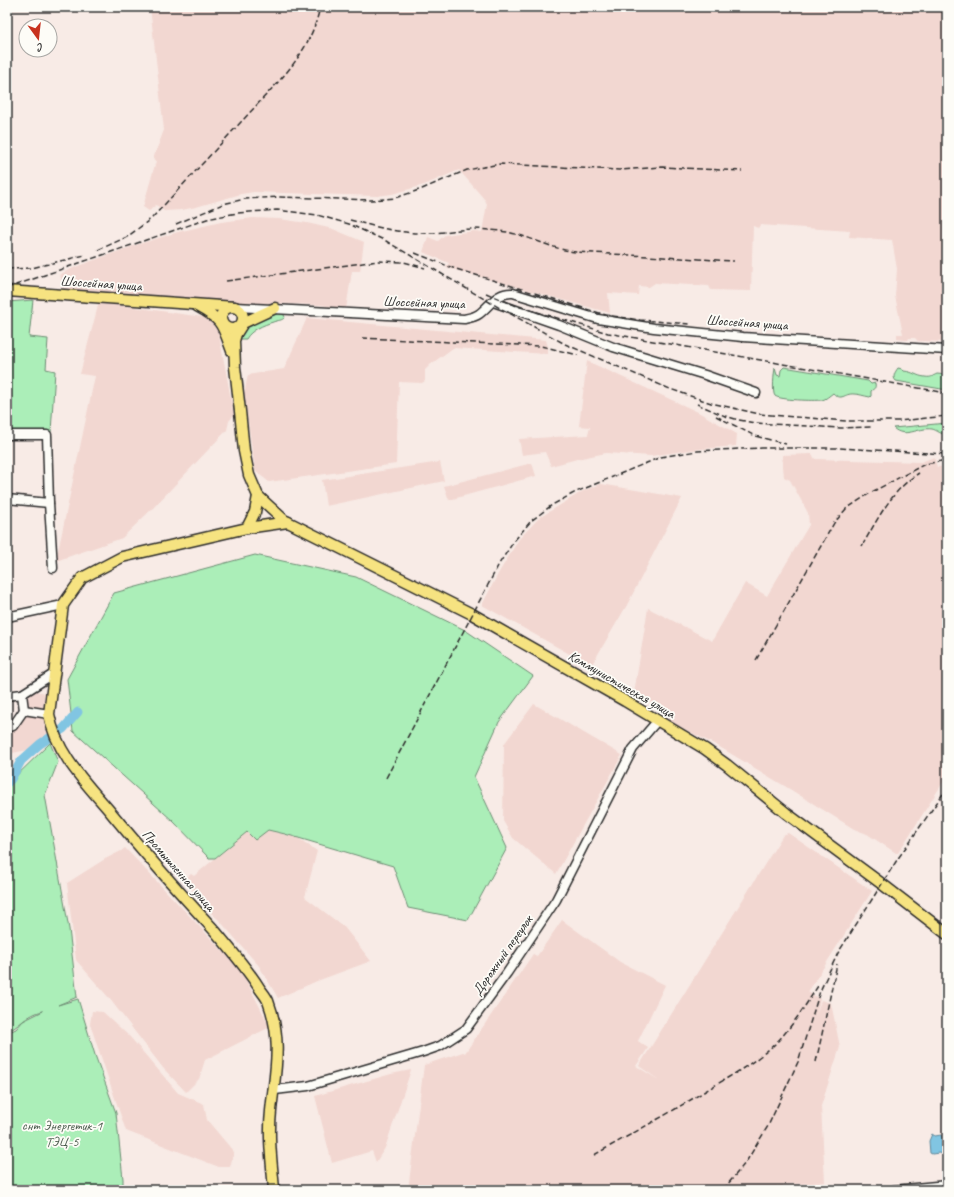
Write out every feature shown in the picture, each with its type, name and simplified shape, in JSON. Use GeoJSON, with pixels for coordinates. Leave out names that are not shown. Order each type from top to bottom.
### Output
{"type":"FeatureCollection","features":[{"type":"Feature","properties":{"kind":"main road","name":"Шоссейная улица"},"geometry":{"type":"LineString","coordinates":[[7,291],[235,307]]}},
{"type":"Feature","properties":{"kind":"main road"},"geometry":{"type":"LineString","coordinates":[[193,305],[213,315],[227,329],[231,330],[236,329],[243,323],[275,308]]}},
{"type":"Feature","properties":{"kind":"main road"},"geometry":{"type":"LineString","coordinates":[[234,357],[220,317],[222,312],[226,309],[235,307],[242,313],[243,323],[236,334],[234,357],[244,451],[249,475],[258,496],[255,512],[247,528]]}},
{"type":"Feature","properties":{"kind":"main road","name":"Коммунистическая улица"},"geometry":{"type":"LineString","coordinates":[[258,496],[288,522],[472,614],[658,720],[715,756],[786,813],[947,934]]}},
{"type":"Feature","properties":{"kind":"main road"},"geometry":{"type":"LineString","coordinates":[[269,506],[272,508],[274,518],[266,525],[261,524],[256,521],[255,512],[260,507],[269,506]]}},
{"type":"Feature","properties":{"kind":"main road"},"geometry":{"type":"LineString","coordinates":[[247,528],[288,522]]}},
{"type":"Feature","properties":{"kind":"main road","name":"Промышленная улица"},"geometry":{"type":"LineString","coordinates":[[247,528],[122,557],[82,578],[63,605],[49,714],[57,741],[80,776],[147,856],[234,952],[267,999],[276,1025],[278,1054],[271,1112],[270,1146],[274,1190]]}},
{"type":"Feature","properties":{"kind":"street","name":"Шоссейная улица"},"geometry":{"type":"LineString","coordinates":[[235,307],[464,319],[478,314],[499,296],[507,293],[513,293],[598,319],[654,328],[743,337],[947,350]]}},
{"type":"Feature","properties":{"kind":"street"},"geometry":{"type":"LineString","coordinates":[[496,303],[559,325],[613,347],[705,375],[756,394]]}},
{"type":"Feature","properties":{"kind":"street"},"geometry":{"type":"LineString","coordinates":[[7,435],[47,435],[53,568]]}},
{"type":"Feature","properties":{"kind":"street"},"geometry":{"type":"LineString","coordinates":[[7,499],[49,503]]}},
{"type":"Feature","properties":{"kind":"street"},"geometry":{"type":"LineString","coordinates":[[7,617],[63,605]]}},
{"type":"Feature","properties":{"kind":"street"},"geometry":{"type":"LineString","coordinates":[[7,696],[22,694],[55,673]]}},
{"type":"Feature","properties":{"kind":"street"},"geometry":{"type":"LineString","coordinates":[[7,728],[13,726],[24,710],[22,694]]}},
{"type":"Feature","properties":{"kind":"street"},"geometry":{"type":"LineString","coordinates":[[24,710],[49,714]]}},
{"type":"Feature","properties":{"kind":"street","name":"Дорожный переулок"},"geometry":{"type":"LineString","coordinates":[[274,1090],[308,1086],[423,1052],[440,1046],[466,1029],[507,973],[556,900],[633,750],[658,720]]}},
{"type":"Feature","properties":{"kind":"street"},"geometry":{"type":"LineString","coordinates":[[894,1190],[947,1185]]}},
{"type":"Feature","properties":{"kind":"shaded area"},"geometry":{"type":"Polygon","coordinates":[[[150,7],[947,7],[947,342],[918,341],[915,338],[904,340],[897,338],[897,334],[903,334],[895,296],[897,269],[892,240],[849,237],[850,231],[760,225],[758,228],[753,226],[751,291],[711,290],[709,286],[655,283],[649,287],[639,286],[638,295],[608,293],[610,313],[452,269],[446,267],[449,263],[423,252],[428,237],[438,241],[445,235],[474,231],[482,232],[487,204],[459,170],[424,185],[392,194],[377,196],[254,192],[241,194],[182,210],[164,211],[156,205],[149,211],[143,207],[156,161],[153,159],[164,130],[150,7]]]}},
{"type":"Feature","properties":{"kind":"shaded area"},"geometry":{"type":"Polygon","coordinates":[[[253,218],[279,219],[307,223],[333,229],[364,242],[360,271],[352,271],[346,309],[321,305],[180,300],[63,289],[60,274],[78,266],[136,245],[178,232],[221,222],[253,218]]]}},
{"type":"Feature","properties":{"kind":"shaded area"},"geometry":{"type":"Polygon","coordinates":[[[99,302],[216,319],[234,415],[229,421],[227,430],[154,507],[122,538],[56,561],[95,376],[80,374],[99,302]]]}},
{"type":"Feature","properties":{"kind":"shaded area"},"geometry":{"type":"Polygon","coordinates":[[[307,318],[546,340],[548,351],[547,354],[453,348],[425,370],[425,381],[422,383],[399,382],[396,464],[269,482],[255,471],[244,394],[248,375],[284,369],[307,318]]]}},
{"type":"Feature","properties":{"kind":"shaded area"},"geometry":{"type":"Polygon","coordinates":[[[587,361],[698,412],[737,434],[736,446],[690,450],[651,456],[606,453],[551,466],[545,452],[522,455],[519,439],[588,435],[590,427],[579,426],[587,361]]]}},
{"type":"Feature","properties":{"kind":"shaded area"},"geometry":{"type":"Polygon","coordinates":[[[812,454],[815,459],[921,462],[934,457],[937,467],[947,466],[947,776],[898,853],[867,834],[854,829],[718,746],[674,724],[667,716],[669,712],[634,693],[648,608],[712,641],[745,583],[767,596],[809,525],[808,513],[790,480],[784,477],[782,455],[812,454]]]}},
{"type":"Feature","properties":{"kind":"shaded area"},"geometry":{"type":"Polygon","coordinates":[[[440,462],[444,481],[326,506],[322,480],[440,462]]]}},
{"type":"Feature","properties":{"kind":"shaded area"},"geometry":{"type":"Polygon","coordinates":[[[532,463],[536,476],[449,500],[444,486],[532,463]]]}},
{"type":"Feature","properties":{"kind":"shaded area"},"geometry":{"type":"Polygon","coordinates":[[[601,484],[682,498],[627,605],[591,666],[482,605],[498,574],[519,539],[539,518],[583,491],[601,484]]]}},
{"type":"Feature","properties":{"kind":"shaded area"},"geometry":{"type":"Polygon","coordinates":[[[29,690],[46,693],[43,710],[47,735],[28,750],[12,753],[7,729],[26,712],[29,690]]]}},
{"type":"Feature","properties":{"kind":"shaded area"},"geometry":{"type":"Polygon","coordinates":[[[534,704],[622,755],[556,874],[513,838],[503,821],[504,744],[534,704]]]}},
{"type":"Feature","properties":{"kind":"shaded area"},"geometry":{"type":"Polygon","coordinates":[[[268,830],[298,838],[317,851],[305,897],[344,927],[371,961],[317,981],[278,998],[259,966],[220,921],[210,912],[185,879],[191,874],[194,876],[248,831],[268,830]]]}},
{"type":"Feature","properties":{"kind":"shaded area"},"geometry":{"type":"Polygon","coordinates":[[[788,833],[872,891],[808,992],[820,999],[816,1016],[821,1000],[831,1003],[840,1047],[821,1106],[825,1182],[783,1185],[783,1188],[779,1188],[778,1185],[774,1190],[408,1190],[424,1065],[463,1052],[465,1053],[533,954],[537,956],[562,920],[620,962],[665,985],[638,1041],[648,1048],[636,1066],[659,1080],[639,1066],[783,835],[788,833]]]}},
{"type":"Feature","properties":{"kind":"shaded area"},"geometry":{"type":"Polygon","coordinates":[[[125,848],[236,965],[246,980],[270,1027],[205,1060],[199,1079],[186,1092],[163,1068],[109,998],[76,960],[67,883],[125,848]]]}},
{"type":"Feature","properties":{"kind":"shaded area"},"geometry":{"type":"Polygon","coordinates":[[[92,1011],[103,1012],[130,1037],[178,1093],[204,1104],[207,1120],[234,1152],[230,1167],[219,1167],[126,1131],[90,1024],[92,1011]]]}},
{"type":"Feature","properties":{"kind":"shaded area"},"geometry":{"type":"Polygon","coordinates":[[[411,1070],[385,1148],[376,1162],[372,1151],[332,1163],[315,1096],[391,1074],[411,1070]]]}},
{"type":"Feature","properties":{"kind":"green space"},"geometry":{"type":"Polygon","coordinates":[[[33,300],[29,337],[48,339],[46,369],[55,371],[51,432],[7,431],[7,302],[33,300]]]}},
{"type":"Feature","properties":{"kind":"green space"},"geometry":{"type":"Polygon","coordinates":[[[269,312],[283,313],[285,317],[281,320],[258,328],[246,339],[240,339],[239,335],[244,326],[269,312]]]}},
{"type":"Feature","properties":{"kind":"green space"},"geometry":{"type":"Polygon","coordinates":[[[784,367],[868,381],[871,384],[875,383],[875,386],[871,391],[870,397],[851,394],[839,397],[833,393],[822,400],[797,400],[778,397],[774,394],[775,368],[777,375],[780,376],[781,370],[784,367]]]}},
{"type":"Feature","properties":{"kind":"green space"},"geometry":{"type":"Polygon","coordinates":[[[898,368],[925,377],[931,377],[937,374],[947,375],[947,390],[896,381],[894,376],[898,368]]]}},
{"type":"Feature","properties":{"kind":"green space"},"geometry":{"type":"Polygon","coordinates":[[[947,423],[947,434],[943,434],[932,429],[902,433],[893,428],[947,423]]]}},
{"type":"Feature","properties":{"kind":"green space"},"geometry":{"type":"Polygon","coordinates":[[[255,555],[356,577],[465,630],[533,676],[499,722],[474,777],[507,848],[468,920],[408,908],[393,866],[285,834],[268,830],[255,840],[247,832],[215,858],[209,858],[173,821],[73,731],[67,679],[114,593],[255,555]]]}},
{"type":"Feature","properties":{"kind":"green space","name":"снт Энергетик-1 ТЭЦ-5"},"geometry":{"type":"Polygon","coordinates":[[[50,743],[58,762],[45,795],[69,929],[77,997],[58,1005],[78,999],[95,1055],[116,1113],[123,1190],[7,1190],[7,1033],[16,1029],[23,1021],[7,1032],[7,785],[50,743]],[[43,1011],[32,1015],[23,1021],[43,1011]]]}},
{"type":"Feature","properties":{"kind":"water"},"geometry":{"type":"Polygon","coordinates":[[[932,1134],[935,1136],[941,1135],[944,1140],[946,1145],[945,1156],[939,1153],[930,1153],[929,1141],[932,1134]]]}},
{"type":"Feature","properties":{"kind":"waterway"},"geometry":{"type":"LineString","coordinates":[[7,783],[11,779],[21,761],[40,744],[63,729],[78,712]]}},
{"type":"Feature","properties":{"kind":"railway"},"geometry":{"type":"LineString","coordinates":[[98,250],[127,237],[152,218],[280,80],[293,64],[310,37],[320,7]]}},
{"type":"Feature","properties":{"kind":"railway"},"geometry":{"type":"LineString","coordinates":[[176,224],[223,204],[245,199],[280,197],[371,200],[395,198],[422,189],[467,170],[500,164],[619,170],[662,167],[742,171]]}},
{"type":"Feature","properties":{"kind":"railway"},"geometry":{"type":"LineString","coordinates":[[7,288],[207,219],[237,213],[277,210],[317,215],[349,224],[386,241],[491,303],[565,344],[670,389],[711,403],[759,414],[846,421],[899,421],[947,416]]}},
{"type":"Feature","properties":{"kind":"railway"},"geometry":{"type":"LineString","coordinates":[[350,220],[385,229],[412,233],[434,233],[470,229],[500,231],[520,235],[557,248],[576,252],[734,261]]}},
{"type":"Feature","properties":{"kind":"railway"},"geometry":{"type":"LineString","coordinates":[[415,253],[453,268],[606,315],[640,320],[691,324]]}},
{"type":"Feature","properties":{"kind":"railway"},"geometry":{"type":"LineString","coordinates":[[7,269],[32,268],[85,255]]}},
{"type":"Feature","properties":{"kind":"railway"},"geometry":{"type":"LineString","coordinates":[[226,281],[378,261],[404,262],[425,268]]}},
{"type":"Feature","properties":{"kind":"railway"},"geometry":{"type":"LineString","coordinates":[[486,293],[517,306],[608,333],[947,393]]}},
{"type":"Feature","properties":{"kind":"railway"},"geometry":{"type":"LineString","coordinates":[[362,338],[541,346],[578,355]]}},
{"type":"Feature","properties":{"kind":"railway"},"geometry":{"type":"LineString","coordinates":[[697,404],[725,416],[755,423],[840,428],[873,427]]}},
{"type":"Feature","properties":{"kind":"railway"},"geometry":{"type":"LineString","coordinates":[[716,416],[755,436],[786,444]]}},
{"type":"Feature","properties":{"kind":"railway"},"geometry":{"type":"LineString","coordinates":[[386,778],[499,564],[514,541],[531,521],[552,505],[576,492],[661,457],[697,451],[762,448],[838,448],[947,454]]}},
{"type":"Feature","properties":{"kind":"railway"},"geometry":{"type":"LineString","coordinates":[[756,660],[834,523],[846,509],[870,493],[925,464],[947,460]]}},
{"type":"Feature","properties":{"kind":"railway"},"geometry":{"type":"LineString","coordinates":[[862,546],[886,505],[893,496],[909,480],[919,473]]}},
{"type":"Feature","properties":{"kind":"railway"},"geometry":{"type":"LineString","coordinates":[[723,1190],[746,1162],[768,1126],[798,1062],[820,991],[838,953],[897,860],[947,788]]}},
{"type":"Feature","properties":{"kind":"railway"},"geometry":{"type":"LineString","coordinates":[[816,1062],[837,964]]}},
{"type":"Feature","properties":{"kind":"railway"},"geometry":{"type":"LineString","coordinates":[[594,1155],[675,1109],[758,1058],[775,1044],[787,1031],[818,986]]}}]}
